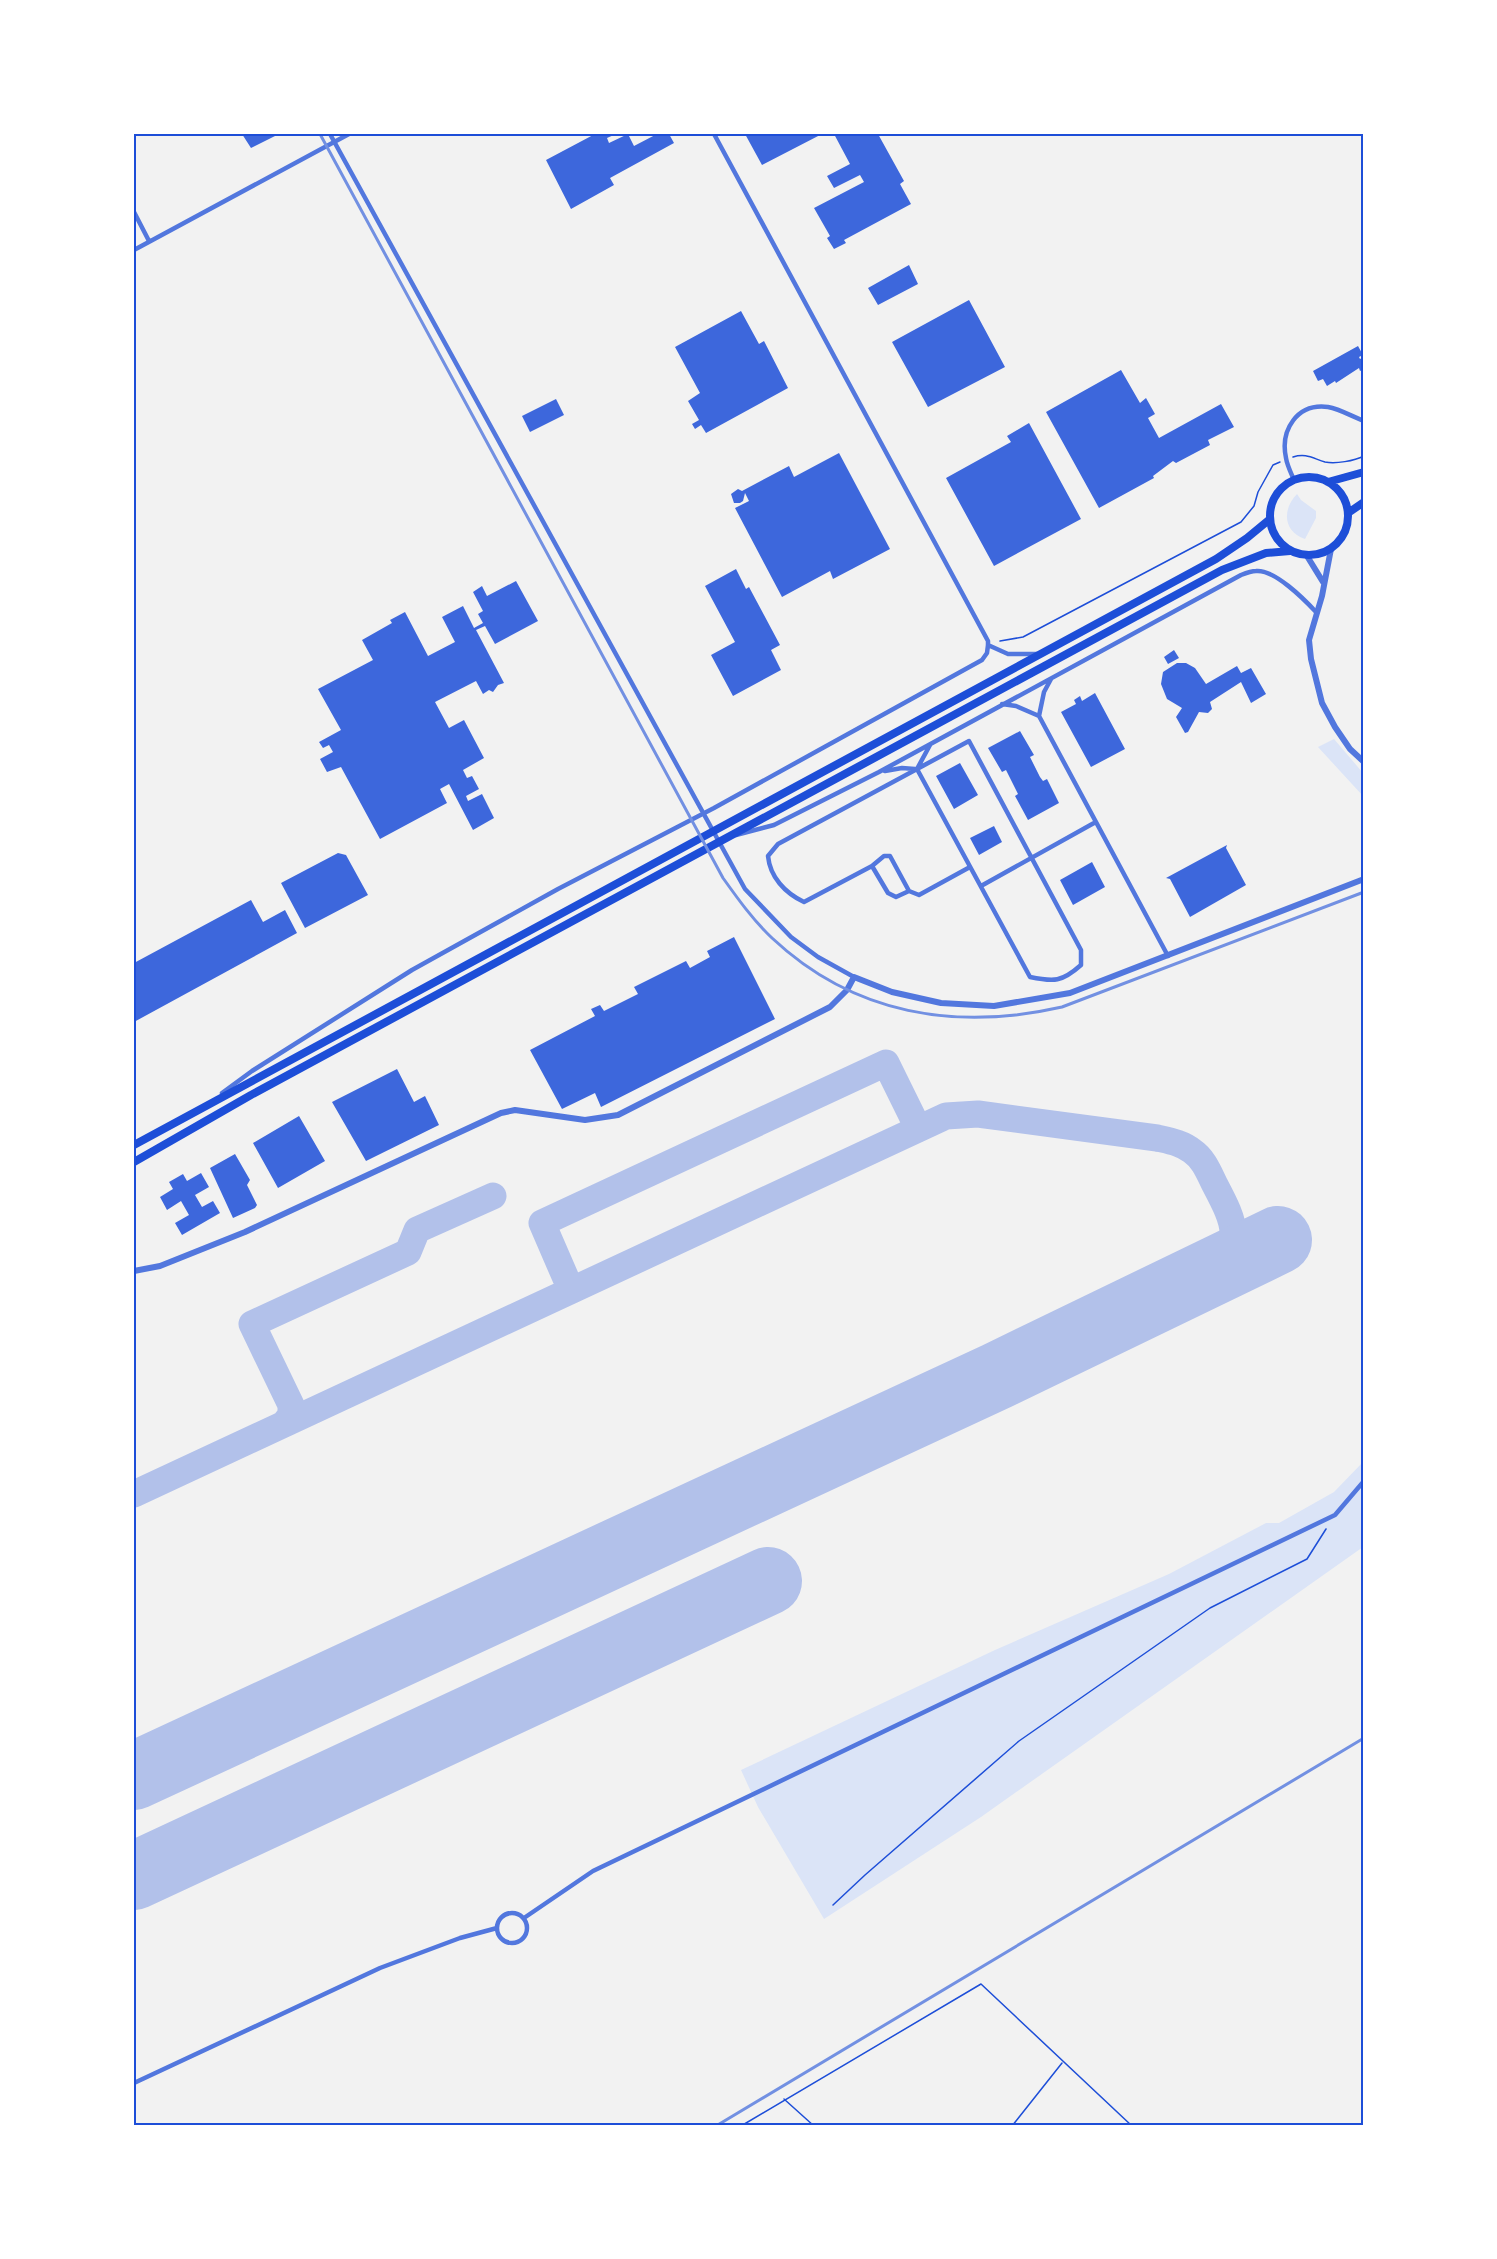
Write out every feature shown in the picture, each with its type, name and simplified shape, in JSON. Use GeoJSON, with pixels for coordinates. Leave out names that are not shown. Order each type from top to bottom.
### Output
{"type":"FeatureCollection","features":[{"type":"Feature","properties":{"kind":"main road"},"geometry":{"type":"LineString","coordinates":[[1328,482],[1364,472]]}},
{"type":"Feature","properties":{"kind":"main road"},"geometry":{"type":"LineString","coordinates":[[134,1162],[251,1095],[1222,570],[1266,554],[1290,551],[1307,556],[1318,555],[1332,549],[1345,533],[1348,513],[1342,495],[1328,482],[1315,478],[1294,480],[1282,488],[1276,496],[1272,504],[1270,519],[1276,538],[1290,551]]}},
{"type":"Feature","properties":{"kind":"main road"},"geometry":{"type":"LineString","coordinates":[[1348,513],[1364,502]]}},
{"type":"Feature","properties":{"kind":"main road"},"geometry":{"type":"LineString","coordinates":[[134,1145],[1216,560],[1270,519]]}},
{"type":"Feature","properties":{"kind":"street"},"geometry":{"type":"LineString","coordinates":[[330,134],[745,889],[791,937],[818,957],[854,977],[892,992],[941,1003],[994,1006],[1070,993],[1364,879]]}},
{"type":"Feature","properties":{"kind":"street"},"geometry":{"type":"LineString","coordinates":[[134,250],[349,134]]}},
{"type":"Feature","properties":{"kind":"street"},"geometry":{"type":"LineString","coordinates":[[214,1100],[252,1071],[412,970],[982,660],[987,653],[988,645],[983,632],[714,134]]}},
{"type":"Feature","properties":{"kind":"street"},"geometry":{"type":"LineString","coordinates":[[134,212],[149,241]]}},
{"type":"Feature","properties":{"kind":"street"},"geometry":{"type":"LineString","coordinates":[[1294,480],[1286,459],[1284,436],[1297,415],[1311,407],[1330,407],[1364,421]]}},
{"type":"Feature","properties":{"kind":"street"},"geometry":{"type":"LineString","coordinates":[[1332,549],[1323,582],[1322,596],[1309,640],[1316,686],[1322,703],[1350,749],[1364,762]]}},
{"type":"Feature","properties":{"kind":"street"},"geometry":{"type":"LineString","coordinates":[[1307,556],[1323,582]]}},
{"type":"Feature","properties":{"kind":"street"},"geometry":{"type":"LineString","coordinates":[[731,837],[774,825],[879,772],[1241,575],[1258,570],[1279,579],[1304,598],[1316,612]]}},
{"type":"Feature","properties":{"kind":"street"},"geometry":{"type":"LineString","coordinates":[[988,645],[1008,654],[1040,654]]}},
{"type":"Feature","properties":{"kind":"street"},"geometry":{"type":"LineString","coordinates":[[1052,677],[1044,692],[1039,716],[1094,823],[1168,956]]}},
{"type":"Feature","properties":{"kind":"street"},"geometry":{"type":"LineString","coordinates":[[1002,704],[1016,706],[1039,716]]}},
{"type":"Feature","properties":{"kind":"street"},"geometry":{"type":"LineString","coordinates":[[917,769],[1030,977],[1049,981],[1067,978],[1081,965],[1081,950],[969,741],[917,769],[778,844],[768,856],[769,870],[791,896],[804,902],[873,866],[885,856],[890,856],[909,891],[919,895],[970,867]]}},
{"type":"Feature","properties":{"kind":"street"},"geometry":{"type":"LineString","coordinates":[[917,769],[930,744]]}},
{"type":"Feature","properties":{"kind":"street"},"geometry":{"type":"LineString","coordinates":[[879,772],[902,768],[917,769]]}},
{"type":"Feature","properties":{"kind":"street"},"geometry":{"type":"LineString","coordinates":[[981,886],[1094,823]]}},
{"type":"Feature","properties":{"kind":"street"},"geometry":{"type":"LineString","coordinates":[[873,866],[888,893],[896,897],[909,891]]}},
{"type":"Feature","properties":{"kind":"street"},"geometry":{"type":"LineString","coordinates":[[134,1271],[160,1266],[245,1232],[501,1113],[515,1110],[585,1120],[618,1115],[830,1007],[848,990],[854,977]]}},
{"type":"Feature","properties":{"kind":"street"},"geometry":{"type":"LineString","coordinates":[[524,1918],[593,1871],[1335,1515],[1364,1481]]}},
{"type":"Feature","properties":{"kind":"street"},"geometry":{"type":"LineString","coordinates":[[515,1913],[524,1918],[527,1932],[525,1936],[513,1943],[503,1940],[497,1933],[497,1928],[504,1914],[515,1913]]}},
{"type":"Feature","properties":{"kind":"street"},"geometry":{"type":"LineString","coordinates":[[134,2083],[380,1968],[460,1938],[497,1928]]}},
{"type":"Feature","properties":{"kind":"path"},"geometry":{"type":"LineString","coordinates":[[988,645],[1023,637],[1241,522],[1254,506],[1258,492],[1273,465],[1304,453],[1328,463],[1364,456]]}},
{"type":"Feature","properties":{"kind":"path"},"geometry":{"type":"LineString","coordinates":[[834,1905],[865,1875],[1019,1741],[1210,1608],[1307,1559],[1335,1515]]}},
{"type":"Feature","properties":{"kind":"path"},"geometry":{"type":"LineString","coordinates":[[741,2126],[981,1984],[1132,2126]]}},
{"type":"Feature","properties":{"kind":"path"},"geometry":{"type":"LineString","coordinates":[[1012,2126],[1063,2063]]}},
{"type":"Feature","properties":{"kind":"path"},"geometry":{"type":"LineString","coordinates":[[784,2099],[814,2126]]}},
{"type":"Feature","properties":{"kind":"shaded area"},"geometry":{"type":"Polygon","coordinates":[[[1297,494],[1301,500],[1316,511],[1316,518],[1305,539],[1292,531],[1287,520],[1289,506],[1297,494]]]}},
{"type":"Feature","properties":{"kind":"shaded area"},"geometry":{"type":"Polygon","coordinates":[[[1334,739],[1363,773],[1363,796],[1318,747],[1334,739]]]}},
{"type":"Feature","properties":{"kind":"shaded area"},"geometry":{"type":"Polygon","coordinates":[[[1363,1462],[1363,1547],[981,1817],[824,1919],[758,1807],[741,1770],[995,1650],[1169,1574],[1266,1523],[1279,1523],[1334,1492],[1363,1462]]]}},
{"type":"Feature","properties":{"kind":"building"},"geometry":{"type":"Polygon","coordinates":[[[242,134],[279,134],[251,148],[242,134]]]}},
{"type":"Feature","properties":{"kind":"building"},"geometry":{"type":"Polygon","coordinates":[[[595,134],[616,134],[607,138],[609,143],[628,134],[634,146],[657,134],[669,134],[674,143],[610,178],[614,185],[571,209],[546,160],[595,134]]]}},
{"type":"Feature","properties":{"kind":"building"},"geometry":{"type":"Polygon","coordinates":[[[745,134],[822,134],[762,165],[745,134]]]}},
{"type":"Feature","properties":{"kind":"building"},"geometry":{"type":"Polygon","coordinates":[[[834,134],[878,134],[904,181],[900,184],[911,204],[844,240],[846,243],[834,249],[827,238],[830,236],[814,208],[864,182],[860,175],[834,188],[827,176],[850,164],[834,134]]]}},
{"type":"Feature","properties":{"kind":"building"},"geometry":{"type":"Polygon","coordinates":[[[909,265],[918,284],[878,305],[868,288],[909,265]]]}},
{"type":"Feature","properties":{"kind":"building"},"geometry":{"type":"Polygon","coordinates":[[[969,300],[1005,367],[928,407],[892,342],[969,300]]]}},
{"type":"Feature","properties":{"kind":"building"},"geometry":{"type":"Polygon","coordinates":[[[741,311],[759,344],[764,341],[788,388],[706,433],[701,425],[695,429],[692,424],[699,420],[688,401],[700,393],[675,347],[741,311]]]}},
{"type":"Feature","properties":{"kind":"building"},"geometry":{"type":"Polygon","coordinates":[[[1358,346],[1363,355],[1359,357],[1360,359],[1364,357],[1364,369],[1360,371],[1359,368],[1327,386],[1323,379],[1318,381],[1313,371],[1358,346]]]}},
{"type":"Feature","properties":{"kind":"building"},"geometry":{"type":"Polygon","coordinates":[[[1121,370],[1140,403],[1146,398],[1155,414],[1148,418],[1159,438],[1221,404],[1234,427],[1208,440],[1210,445],[1176,463],[1173,461],[1153,476],[1154,478],[1099,508],[1046,412],[1121,370]]]}},
{"type":"Feature","properties":{"kind":"building"},"geometry":{"type":"Polygon","coordinates":[[[556,399],[564,415],[530,432],[522,416],[556,399]]]}},
{"type":"Feature","properties":{"kind":"building"},"geometry":{"type":"Polygon","coordinates":[[[1029,423],[1081,519],[994,566],[946,478],[1011,442],[1007,436],[1029,423]]]}},
{"type":"Feature","properties":{"kind":"building"},"geometry":{"type":"Polygon","coordinates":[[[839,453],[890,549],[833,579],[830,571],[782,597],[735,508],[749,501],[745,493],[743,501],[734,503],[731,494],[738,489],[742,491],[789,466],[794,477],[839,453]]]}},
{"type":"Feature","properties":{"kind":"building"},"geometry":{"type":"Polygon","coordinates":[[[736,569],[746,589],[749,587],[780,645],[771,650],[781,670],[733,696],[711,655],[735,642],[705,586],[736,569]]]}},
{"type":"Feature","properties":{"kind":"building"},"geometry":{"type":"Polygon","coordinates":[[[516,581],[538,621],[495,644],[485,626],[476,630],[504,683],[498,685],[493,692],[489,690],[483,694],[476,681],[435,702],[449,728],[464,720],[484,758],[463,770],[467,778],[472,776],[479,789],[466,796],[468,801],[482,794],[494,818],[473,830],[449,784],[440,789],[447,803],[380,839],[341,767],[327,772],[320,759],[333,752],[329,745],[323,748],[319,742],[341,730],[318,689],[373,660],[362,640],[392,623],[390,620],[405,612],[428,656],[455,642],[442,617],[463,606],[474,628],[483,623],[478,614],[483,611],[473,592],[482,586],[487,596],[516,581]]]}},
{"type":"Feature","properties":{"kind":"building"},"geometry":{"type":"Polygon","coordinates":[[[1174,650],[1179,658],[1168,664],[1164,657],[1174,650]]]}},
{"type":"Feature","properties":{"kind":"building"},"geometry":{"type":"Polygon","coordinates":[[[1177,663],[1186,663],[1195,668],[1206,684],[1237,666],[1241,673],[1251,668],[1266,694],[1251,703],[1241,682],[1210,702],[1212,709],[1208,713],[1199,712],[1188,732],[1185,733],[1176,717],[1182,708],[1167,699],[1161,684],[1163,672],[1177,663]]]}},
{"type":"Feature","properties":{"kind":"building"},"geometry":{"type":"Polygon","coordinates":[[[1095,693],[1125,749],[1091,767],[1061,712],[1076,704],[1074,700],[1080,696],[1082,701],[1095,693]]]}},
{"type":"Feature","properties":{"kind":"building"},"geometry":{"type":"Polygon","coordinates":[[[1020,731],[1034,755],[1030,757],[1040,777],[1043,781],[1047,779],[1059,803],[1028,820],[1015,796],[1018,794],[1006,770],[1002,772],[988,748],[1020,731]]]}},
{"type":"Feature","properties":{"kind":"building"},"geometry":{"type":"Polygon","coordinates":[[[960,763],[978,795],[954,809],[936,776],[960,763]]]}},
{"type":"Feature","properties":{"kind":"building"},"geometry":{"type":"Polygon","coordinates":[[[994,826],[1002,842],[979,855],[970,838],[994,826]]]}},
{"type":"Feature","properties":{"kind":"building"},"geometry":{"type":"Polygon","coordinates":[[[1227,845],[1226,848],[1246,885],[1190,917],[1170,879],[1166,878],[1227,845]]]}},
{"type":"Feature","properties":{"kind":"building"},"geometry":{"type":"Polygon","coordinates":[[[338,853],[346,855],[368,895],[305,928],[281,883],[338,853]]]}},
{"type":"Feature","properties":{"kind":"building"},"geometry":{"type":"Polygon","coordinates":[[[1092,862],[1105,887],[1073,905],[1060,880],[1092,862]]]}},
{"type":"Feature","properties":{"kind":"building"},"geometry":{"type":"Polygon","coordinates":[[[251,900],[263,922],[285,910],[297,933],[134,1022],[134,963],[251,900]]]}},
{"type":"Feature","properties":{"kind":"building"},"geometry":{"type":"Polygon","coordinates":[[[734,937],[775,1019],[601,1107],[595,1093],[562,1109],[530,1050],[595,1016],[591,1009],[600,1005],[604,1011],[638,994],[634,987],[686,961],[690,968],[710,957],[707,951],[734,937]]]}},
{"type":"Feature","properties":{"kind":"building"},"geometry":{"type":"Polygon","coordinates":[[[397,1069],[414,1102],[425,1096],[439,1125],[366,1161],[332,1102],[397,1069]]]}},
{"type":"Feature","properties":{"kind":"building"},"geometry":{"type":"Polygon","coordinates":[[[299,1116],[325,1161],[278,1188],[253,1143],[299,1116]]]}},
{"type":"Feature","properties":{"kind":"building"},"geometry":{"type":"Polygon","coordinates":[[[235,1154],[250,1180],[247,1185],[257,1205],[233,1218],[210,1168],[235,1154]]]}},
{"type":"Feature","properties":{"kind":"building"},"geometry":{"type":"Polygon","coordinates":[[[201,1173],[209,1187],[195,1195],[202,1207],[213,1201],[220,1213],[182,1235],[175,1223],[189,1215],[181,1201],[167,1210],[160,1197],[173,1189],[169,1182],[183,1174],[187,1181],[201,1173]]]}},
{"type":"Feature","properties":{"kind":"taxiway"},"geometry":{"type":"LineString","coordinates":[[571,1290],[542,1223],[886,1063],[918,1128]]}},
{"type":"Feature","properties":{"kind":"taxiway"},"geometry":{"type":"LineString","coordinates":[[134,1494],[946,1116],[978,1114],[1157,1138],[1188,1148],[1206,1166],[1232,1222],[1232,1243],[1228,1254],[1207,1275]]}},
{"type":"Feature","properties":{"kind":"taxiway"},"geometry":{"type":"LineString","coordinates":[[284,1424],[291,1415],[291,1405],[252,1324],[408,1252],[417,1230],[493,1196]]}},
{"type":"Feature","properties":{"kind":"runway"},"geometry":{"type":"LineString","coordinates":[[134,1776],[997,1376],[1278,1240]]}},
{"type":"Feature","properties":{"kind":"runway"},"geometry":{"type":"LineString","coordinates":[[134,1876],[768,1581]]}},
{"type":"Feature","properties":{"kind":"railway"},"geometry":{"type":"LineString","coordinates":[[320,134],[723,878],[765,931],[804,964],[837,985],[872,1000],[908,1010],[945,1016],[984,1017],[1022,1014],[1062,1007],[1364,892]]}},
{"type":"Feature","properties":{"kind":"railway"},"geometry":{"type":"LineString","coordinates":[[716,2126],[1364,1738]]}}]}
